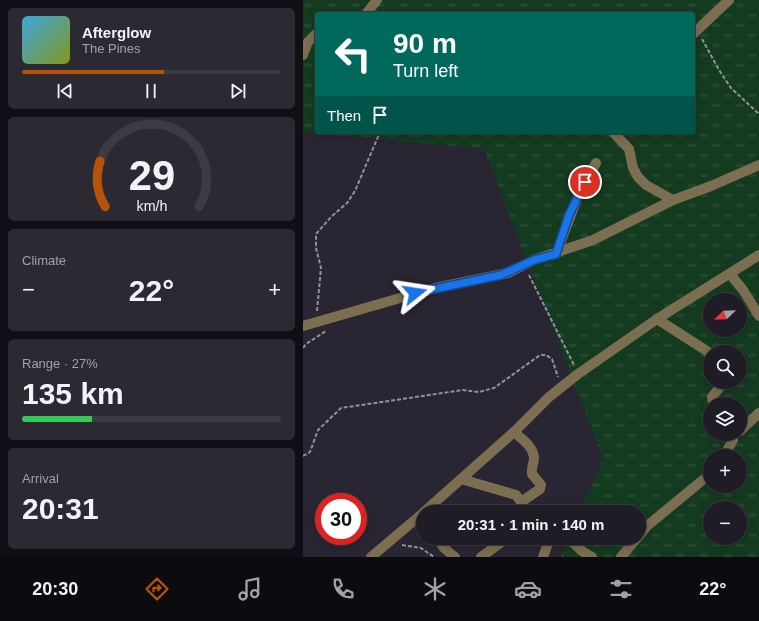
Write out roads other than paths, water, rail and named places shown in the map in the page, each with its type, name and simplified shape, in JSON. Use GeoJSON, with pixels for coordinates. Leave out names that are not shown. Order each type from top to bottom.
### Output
{"type":"FeatureCollection","features":[{"type":"Feature","properties":{"kind":"street"},"geometry":{"type":"LineString","coordinates":[[368,12],[377,0]]}},
{"type":"Feature","properties":{"kind":"street"},"geometry":{"type":"LineString","coordinates":[[696,32],[729,0]]}},
{"type":"Feature","properties":{"kind":"street"},"geometry":{"type":"LineString","coordinates":[[303,55],[308,42],[315,35]]}},
{"type":"Feature","properties":{"kind":"street"},"geometry":{"type":"LineString","coordinates":[[615,134],[629,149],[633,168],[638,177],[646,185],[673,200]]}},
{"type":"Feature","properties":{"kind":"street"},"geometry":{"type":"LineString","coordinates":[[556,254],[580,191],[596,163]]}},
{"type":"Feature","properties":{"kind":"street"},"geometry":{"type":"LineString","coordinates":[[308,325],[435,288],[501,275],[540,258],[556,254],[593,240],[673,200],[711,186],[759,165]]}},
{"type":"Feature","properties":{"kind":"street"},"geometry":{"type":"LineString","coordinates":[[433,505],[514,432],[561,387],[657,320],[759,255]]}},
{"type":"Feature","properties":{"kind":"street"},"geometry":{"type":"LineString","coordinates":[[730,274],[743,290],[759,316]]}},
{"type":"Feature","properties":{"kind":"street"},"geometry":{"type":"LineString","coordinates":[[657,320],[703,349]]}},
{"type":"Feature","properties":{"kind":"street"},"geometry":{"type":"LineString","coordinates":[[747,424],[759,413]]}},
{"type":"Feature","properties":{"kind":"street"},"geometry":{"type":"LineString","coordinates":[[514,432],[525,441],[532,451],[534,459],[532,474],[541,485],[540,489],[521,502]]}},
{"type":"Feature","properties":{"kind":"street"},"geometry":{"type":"LineString","coordinates":[[461,479],[518,496],[523,505]]}},
{"type":"Feature","properties":{"kind":"street"},"geometry":{"type":"LineString","coordinates":[[646,527],[703,480]]}},
{"type":"Feature","properties":{"kind":"street"},"geometry":{"type":"LineString","coordinates":[[371,557],[416,520]]}},
{"type":"Feature","properties":{"kind":"street"},"geometry":{"type":"LineString","coordinates":[[442,545],[455,557]]}},
{"type":"Feature","properties":{"kind":"street"},"geometry":{"type":"LineString","coordinates":[[481,557],[498,545]]}},
{"type":"Feature","properties":{"kind":"street"},"geometry":{"type":"LineString","coordinates":[[543,557],[547,545]]}},
{"type":"Feature","properties":{"kind":"street"},"geometry":{"type":"LineString","coordinates":[[576,545],[592,557]]}},
{"type":"Feature","properties":{"kind":"street"},"geometry":{"type":"LineString","coordinates":[[621,557],[631,545]]}}]}
